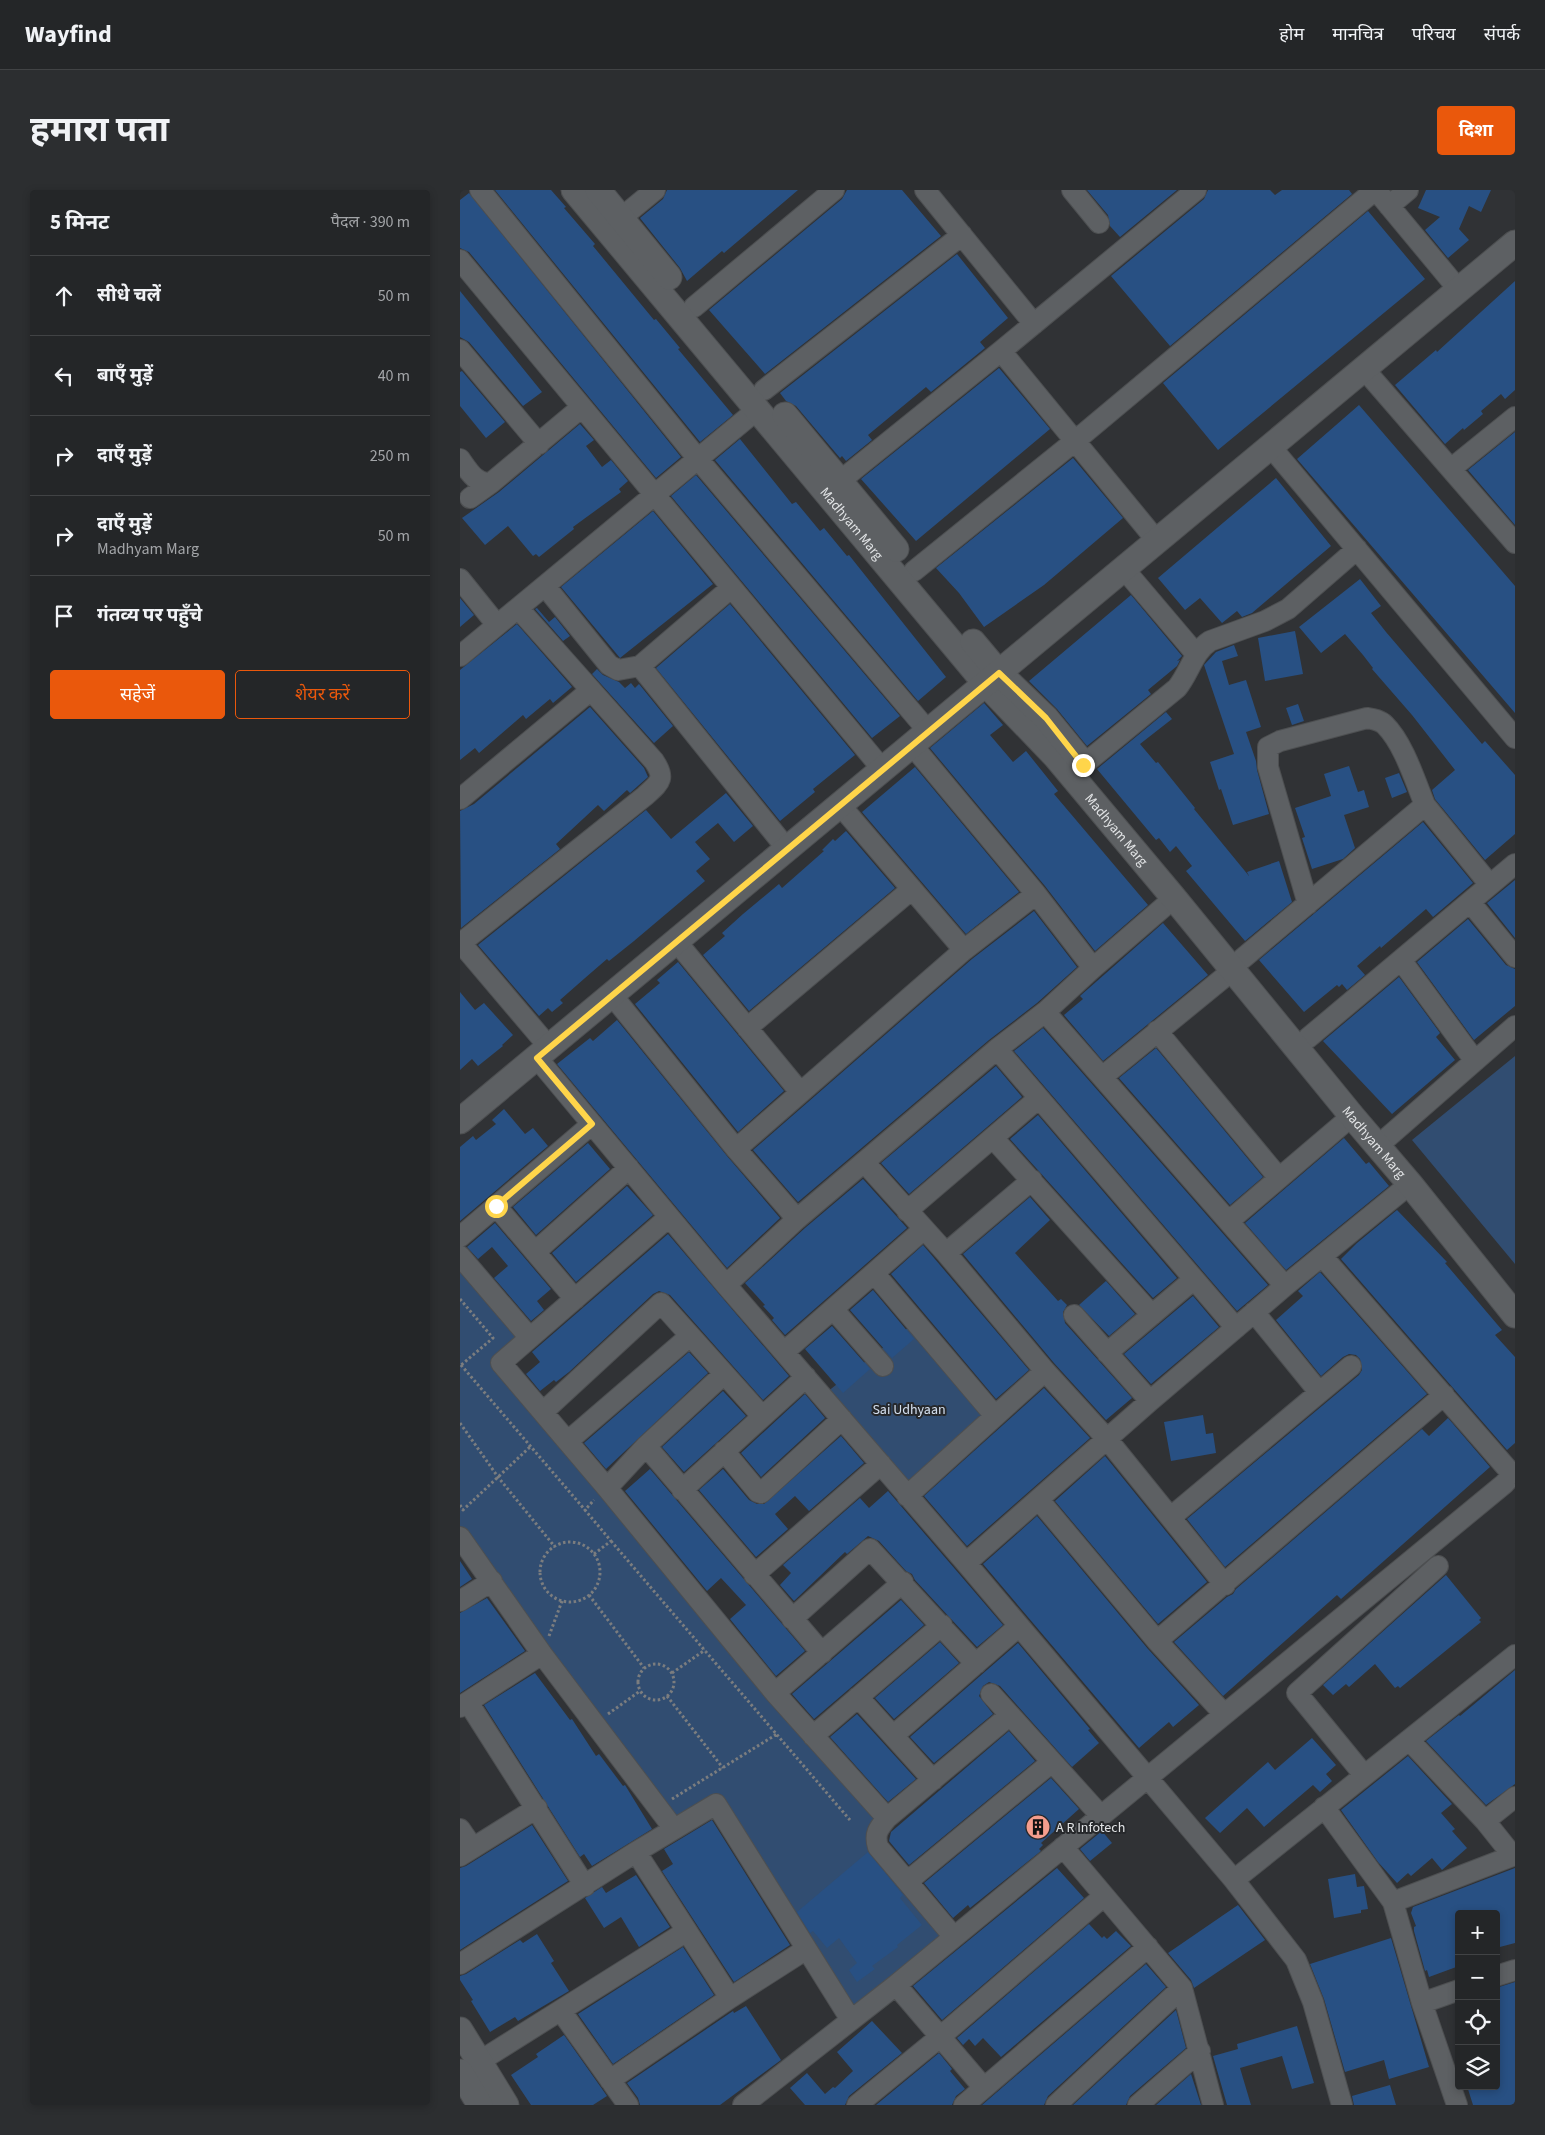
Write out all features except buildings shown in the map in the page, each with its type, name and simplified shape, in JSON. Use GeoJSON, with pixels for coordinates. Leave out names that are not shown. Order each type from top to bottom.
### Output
{"type":"FeatureCollection","features":[{"type":"Feature","properties":{"kind":"street"},"geometry":{"type":"LineString","coordinates":[[480,190],[698,459],[920,738],[1093,968]]}},
{"type":"Feature","properties":{"kind":"street","name":"Madhyam Marg"},"geometry":{"type":"LineString","coordinates":[[574,190],[761,400],[1174,898],[1308,1038],[1515,1290]]}},
{"type":"Feature","properties":{"kind":"street","name":"Madhyam Marg"},"geometry":{"type":"LineString","coordinates":[[598,190],[694,306],[761,400],[840,481],[914,571],[992,678],[1046,718],[1352,1116],[1410,1184],[1515,1315]]}},
{"type":"Feature","properties":{"kind":"street"},"geometry":{"type":"LineString","coordinates":[[621,218],[655,190]]}},
{"type":"Feature","properties":{"kind":"street"},"geometry":{"type":"LineString","coordinates":[[694,306],[834,190]]}},
{"type":"Feature","properties":{"kind":"street"},"geometry":{"type":"LineString","coordinates":[[925,190],[1034,324]]}},
{"type":"Feature","properties":{"kind":"street"},"geometry":{"type":"LineString","coordinates":[[1072,190],[1099,223]]}},
{"type":"Feature","properties":{"kind":"street"},"geometry":{"type":"LineString","coordinates":[[840,481],[1002,351],[1196,190]]}},
{"type":"Feature","properties":{"kind":"street"},"geometry":{"type":"LineString","coordinates":[[914,571],[1075,441],[1375,190],[1459,290]]}},
{"type":"Feature","properties":{"kind":"street"},"geometry":{"type":"LineString","coordinates":[[1389,206],[1408,190]]}},
{"type":"Feature","properties":{"kind":"street"},"geometry":{"type":"LineString","coordinates":[[460,656],[698,459],[761,400],[962,235]]}},
{"type":"Feature","properties":{"kind":"street"},"geometry":{"type":"LineString","coordinates":[[460,1121],[1515,243]]}},
{"type":"Feature","properties":{"kind":"street"},"geometry":{"type":"LineString","coordinates":[[460,260],[883,770]]}},
{"type":"Feature","properties":{"kind":"street"},"geometry":{"type":"LineString","coordinates":[[460,350],[539,444]]}},
{"type":"Feature","properties":{"kind":"street"},"geometry":{"type":"LineString","coordinates":[[1002,351],[1157,541]]}},
{"type":"Feature","properties":{"kind":"street"},"geometry":{"type":"LineString","coordinates":[[1364,369],[1452,468],[1515,543]]}},
{"type":"Feature","properties":{"kind":"street"},"geometry":{"type":"LineString","coordinates":[[470,498],[539,444],[582,407]]}},
{"type":"Feature","properties":{"kind":"street"},"geometry":{"type":"LineString","coordinates":[[1452,468],[1515,417]]}},
{"type":"Feature","properties":{"kind":"street"},"geometry":{"type":"LineString","coordinates":[[1271,447],[1357,549],[1511,725]]}},
{"type":"Feature","properties":{"kind":"street"},"geometry":{"type":"LineString","coordinates":[[460,459],[476,480],[484,484],[491,483]]}},
{"type":"Feature","properties":{"kind":"street"},"geometry":{"type":"LineString","coordinates":[[1083,765],[1177,688],[1187,676],[1196,654],[1210,641],[1265,621],[1288,609],[1357,549]]}},
{"type":"Feature","properties":{"kind":"street"},"geometry":{"type":"LineString","coordinates":[[1124,569],[1196,654]]}},
{"type":"Feature","properties":{"kind":"street"},"geometry":{"type":"LineString","coordinates":[[460,579],[497,625]]}},
{"type":"Feature","properties":{"kind":"street"},"geometry":{"type":"LineString","coordinates":[[545,586],[609,665],[618,670],[640,666],[731,588]]}},
{"type":"Feature","properties":{"kind":"street"},"geometry":{"type":"LineString","coordinates":[[518,608],[654,761],[662,777],[659,783],[460,942],[543,1052],[592,1124],[726,1285],[966,1563],[1234,1880],[1296,1960],[1313,2002],[1342,2105]]}},
{"type":"Feature","properties":{"kind":"street"},"geometry":{"type":"LineString","coordinates":[[640,666],[787,849]]}},
{"type":"Feature","properties":{"kind":"street"},"geometry":{"type":"LineString","coordinates":[[460,799],[590,690]]}},
{"type":"Feature","properties":{"kind":"street"},"geometry":{"type":"LineString","coordinates":[[1308,904],[1268,767],[1268,747],[1280,741],[1368,718],[1376,719],[1384,724],[1394,737],[1425,805],[1490,885]]}},
{"type":"Feature","properties":{"kind":"street"},"geometry":{"type":"LineString","coordinates":[[840,805],[964,950]]}},
{"type":"Feature","properties":{"kind":"street"},"geometry":{"type":"LineString","coordinates":[[1102,1077],[1425,805]]}},
{"type":"Feature","properties":{"kind":"street"},"geometry":{"type":"LineString","coordinates":[[1308,1038],[1515,864]]}},
{"type":"Feature","properties":{"kind":"street"},"geometry":{"type":"LineString","coordinates":[[747,1028],[912,889]]}},
{"type":"Feature","properties":{"kind":"street"},"geometry":{"type":"LineString","coordinates":[[736,1150],[964,950],[1036,894]]}},
{"type":"Feature","properties":{"kind":"street"},"geometry":{"type":"LineString","coordinates":[[726,1285],[797,1219],[997,1050],[1045,1012],[1174,898]]}},
{"type":"Feature","properties":{"kind":"street"},"geometry":{"type":"LineString","coordinates":[[1470,902],[1515,957]]}},
{"type":"Feature","properties":{"kind":"street"},"geometry":{"type":"LineString","coordinates":[[676,941],[800,1092]]}},
{"type":"Feature","properties":{"kind":"street"},"geometry":{"type":"LineString","coordinates":[[1402,960],[1475,1061]]}},
{"type":"Feature","properties":{"kind":"street"},"geometry":{"type":"LineString","coordinates":[[612,995],[736,1150],[797,1219]]}},
{"type":"Feature","properties":{"kind":"street"},"geometry":{"type":"LineString","coordinates":[[1045,1012],[1285,1286]]}},
{"type":"Feature","properties":{"kind":"street"},"geometry":{"type":"LineString","coordinates":[[1388,1137],[1515,1026]]}},
{"type":"Feature","properties":{"kind":"street"},"geometry":{"type":"LineString","coordinates":[[1157,1032],[1279,1178]]}},
{"type":"Feature","properties":{"kind":"street"},"geometry":{"type":"LineString","coordinates":[[997,1050],[1236,1328]]}},
{"type":"Feature","properties":{"kind":"street"},"geometry":{"type":"LineString","coordinates":[[907,1211],[1039,1098]]}},
{"type":"Feature","properties":{"kind":"street"},"geometry":{"type":"LineString","coordinates":[[1229,1221],[1352,1116]]}},
{"type":"Feature","properties":{"kind":"street"},"geometry":{"type":"LineString","coordinates":[[460,1237],[592,1124]]}},
{"type":"Feature","properties":{"kind":"street"},"geometry":{"type":"LineString","coordinates":[[993,1138],[1152,1315]]}},
{"type":"Feature","properties":{"kind":"street"},"geometry":{"type":"LineString","coordinates":[[864,1162],[946,1253],[1045,1371],[1107,1439],[1225,1584]]}},
{"type":"Feature","properties":{"kind":"street"},"geometry":{"type":"LineString","coordinates":[[535,1252],[629,1168]]}},
{"type":"Feature","properties":{"kind":"street"},"geometry":{"type":"LineString","coordinates":[[946,1253],[1032,1180]]}},
{"type":"Feature","properties":{"kind":"street"},"geometry":{"type":"LineString","coordinates":[[966,1563],[1254,1312],[1410,1184]]}},
{"type":"Feature","properties":{"kind":"street"},"geometry":{"type":"LineString","coordinates":[[496,1206],[575,1299]]}},
{"type":"Feature","properties":{"kind":"street"},"geometry":{"type":"LineString","coordinates":[[669,1217],[501,1364],[568,1441],[775,1693],[887,1818]]}},
{"type":"Feature","properties":{"kind":"street"},"geometry":{"type":"LineString","coordinates":[[784,1352],[924,1229]]}},
{"type":"Feature","properties":{"kind":"street"},"geometry":{"type":"LineString","coordinates":[[460,1256],[530,1338]]}},
{"type":"Feature","properties":{"kind":"street"},"geometry":{"type":"LineString","coordinates":[[743,2105],[896,1985],[1224,1714],[1511,1482],[1444,1395],[1322,1256]]}},
{"type":"Feature","properties":{"kind":"street"},"geometry":{"type":"LineString","coordinates":[[874,1273],[995,1416]]}},
{"type":"Feature","properties":{"kind":"street"},"geometry":{"type":"LineString","coordinates":[[1107,1353],[1193,1280]]}},
{"type":"Feature","properties":{"kind":"street"},"geometry":{"type":"LineString","coordinates":[[543,1412],[661,1303],[762,1416]]}},
{"type":"Feature","properties":{"kind":"street"},"geometry":{"type":"LineString","coordinates":[[833,1309],[883,1366]]}},
{"type":"Feature","properties":{"kind":"street"},"geometry":{"type":"LineString","coordinates":[[1254,1312],[1319,1392]]}},
{"type":"Feature","properties":{"kind":"street"},"geometry":{"type":"LineString","coordinates":[[1074,1315],[1150,1401]]}},
{"type":"Feature","properties":{"kind":"street"},"geometry":{"type":"LineString","coordinates":[[568,1441],[690,1336]]}},
{"type":"Feature","properties":{"kind":"street"},"geometry":{"type":"LineString","coordinates":[[1171,1517],[1350,1366]]}},
{"type":"Feature","properties":{"kind":"street"},"geometry":{"type":"LineString","coordinates":[[907,1496],[1045,1371]]}},
{"type":"Feature","properties":{"kind":"street"},"geometry":{"type":"LineString","coordinates":[[607,1488],[646,1446],[724,1374]]}},
{"type":"Feature","properties":{"kind":"street"},"geometry":{"type":"LineString","coordinates":[[682,1490],[806,1377]]}},
{"type":"Feature","properties":{"kind":"street"},"geometry":{"type":"LineString","coordinates":[[1157,1641],[1444,1395]]}},
{"type":"Feature","properties":{"kind":"street"},"geometry":{"type":"LineString","coordinates":[[724,1451],[758,1492],[762,1493],[842,1419]]}},
{"type":"Feature","properties":{"kind":"street"},"geometry":{"type":"LineString","coordinates":[[646,1446],[822,1653]]}},
{"type":"Feature","properties":{"kind":"street"},"geometry":{"type":"LineString","coordinates":[[754,1575],[880,1464]]}},
{"type":"Feature","properties":{"kind":"street"},"geometry":{"type":"LineString","coordinates":[[1039,1500],[1157,1641],[1224,1714]]}},
{"type":"Feature","properties":{"kind":"street"},"geometry":{"type":"LineString","coordinates":[[460,1537],[542,1654],[674,1829]]}},
{"type":"Feature","properties":{"kind":"street"},"geometry":{"type":"LineString","coordinates":[[792,1618],[870,1549],[903,1582],[976,1664]]}},
{"type":"Feature","properties":{"kind":"street"},"geometry":{"type":"LineString","coordinates":[[1364,1775],[1297,1693],[1438,1566]]}},
{"type":"Feature","properties":{"kind":"street"},"geometry":{"type":"LineString","coordinates":[[460,1601],[492,1581]]}},
{"type":"Feature","properties":{"kind":"street"},"geometry":{"type":"LineString","coordinates":[[775,1693],[903,1582]]}},
{"type":"Feature","properties":{"kind":"street"},"geometry":{"type":"LineString","coordinates":[[813,1736],[942,1625]]}},
{"type":"Feature","properties":{"kind":"street"},"geometry":{"type":"LineString","coordinates":[[894,1735],[1019,1626]]}},
{"type":"Feature","properties":{"kind":"street"},"geometry":{"type":"LineString","coordinates":[[542,1654],[464,1705],[537,1808],[585,1886]]}},
{"type":"Feature","properties":{"kind":"street"},"geometry":{"type":"LineString","coordinates":[[1234,1880],[1515,1655]]}},
{"type":"Feature","properties":{"kind":"street"},"geometry":{"type":"LineString","coordinates":[[991,1694],[1101,1816]]}},
{"type":"Feature","properties":{"kind":"street"},"geometry":{"type":"LineString","coordinates":[[858,1697],[933,1780]]}},
{"type":"Feature","properties":{"kind":"street"},"geometry":{"type":"LineString","coordinates":[[954,1937],[878,1847],[875,1837],[877,1831],[887,1818],[1010,1715]]}},
{"type":"Feature","properties":{"kind":"street"},"geometry":{"type":"LineString","coordinates":[[1393,1902],[1514,1855],[1485,1821],[1409,1740]]}},
{"type":"Feature","properties":{"kind":"street"},"geometry":{"type":"LineString","coordinates":[[908,1881],[1052,1762]]}},
{"type":"Feature","properties":{"kind":"street"},"geometry":{"type":"LineString","coordinates":[[1485,1821],[1515,1797]]}},
{"type":"Feature","properties":{"kind":"street"},"geometry":{"type":"LineString","coordinates":[[460,1964],[636,1852],[716,1804],[851,2020]]}},
{"type":"Feature","properties":{"kind":"street"},"geometry":{"type":"LineString","coordinates":[[460,1829],[467,1852],[537,1808]]}},
{"type":"Feature","properties":{"kind":"street"},"geometry":{"type":"LineString","coordinates":[[1324,1808],[1393,1902],[1422,2003],[1458,2105]]}},
{"type":"Feature","properties":{"kind":"street"},"geometry":{"type":"LineString","coordinates":[[1063,1847],[1182,1988],[1214,2105]]}},
{"type":"Feature","properties":{"kind":"street"},"geometry":{"type":"LineString","coordinates":[[636,1852],[730,1998]]}},
{"type":"Feature","properties":{"kind":"street"},"geometry":{"type":"LineString","coordinates":[[857,2105],[940,2037],[1104,1896]]}},
{"type":"Feature","properties":{"kind":"street"},"geometry":{"type":"LineString","coordinates":[[470,2067],[687,1931]]}},
{"type":"Feature","properties":{"kind":"street"},"geometry":{"type":"LineString","coordinates":[[964,2105],[1148,1947]]}},
{"type":"Feature","properties":{"kind":"street"},"geometry":{"type":"LineString","coordinates":[[610,2080],[730,1998],[806,1950]]}},
{"type":"Feature","properties":{"kind":"street"},"geometry":{"type":"LineString","coordinates":[[1500,1975],[1515,1970]]}},
{"type":"Feature","properties":{"kind":"street"},"geometry":{"type":"LineString","coordinates":[[896,1985],[984,2088]]}},
{"type":"Feature","properties":{"kind":"street"},"geometry":{"type":"LineString","coordinates":[[1056,2105],[1182,1988]]}},
{"type":"Feature","properties":{"kind":"street"},"geometry":{"type":"LineString","coordinates":[[1422,2003],[1455,1991]]}},
{"type":"Feature","properties":{"kind":"street"},"geometry":{"type":"LineString","coordinates":[[561,2011],[628,2105]]}},
{"type":"Feature","properties":{"kind":"street"},"geometry":{"type":"LineString","coordinates":[[460,2030],[480,2105]]}},
{"type":"Feature","properties":{"kind":"street"},"geometry":{"type":"LineString","coordinates":[[1138,2105],[1200,2051]]}},
{"type":"Feature","properties":{"kind":"street"},"geometry":{"type":"LineString","coordinates":[[470,2067],[506,2105]]}},
{"type":"Feature","properties":{"kind":"path"},"geometry":{"type":"LineString","coordinates":[[460,1299],[493,1338],[460,1366],[531,1446],[610,1541],[850,1820]]}},
{"type":"Feature","properties":{"kind":"path"},"geometry":{"type":"LineString","coordinates":[[460,1423],[498,1477],[555,1547]]}},
{"type":"Feature","properties":{"kind":"path"},"geometry":{"type":"LineString","coordinates":[[460,1505],[464,1510],[531,1446]]}},
{"type":"Feature","properties":{"kind":"path"},"geometry":{"type":"LineString","coordinates":[[585,1510],[607,1488]]}},
{"type":"Feature","properties":{"kind":"path"},"geometry":{"type":"LineString","coordinates":[[594,1554],[610,1541]]}},
{"type":"Feature","properties":{"kind":"path"},"geometry":{"type":"LineString","coordinates":[[570,1542],[587,1547],[594,1554],[598,1561],[600,1576],[597,1586],[590,1595],[577,1602],[562,1601],[549,1594],[542,1581],[540,1571],[545,1556],[555,1547],[570,1542]]}},
{"type":"Feature","properties":{"kind":"path"},"geometry":{"type":"LineString","coordinates":[[590,1595],[644,1668]]}},
{"type":"Feature","properties":{"kind":"path"},"geometry":{"type":"LineString","coordinates":[[542,1654],[562,1601]]}},
{"type":"Feature","properties":{"kind":"path"},"geometry":{"type":"LineString","coordinates":[[672,1673],[704,1650]]}},
{"type":"Feature","properties":{"kind":"path"},"geometry":{"type":"LineString","coordinates":[[659,1663],[665,1665],[672,1673],[673,1688],[667,1696],[655,1700],[649,1699],[640,1691],[638,1679],[644,1668],[648,1665],[659,1663]]}},
{"type":"Feature","properties":{"kind":"path"},"geometry":{"type":"LineString","coordinates":[[605,1717],[640,1691]]}},
{"type":"Feature","properties":{"kind":"path"},"geometry":{"type":"LineString","coordinates":[[667,1696],[723,1768]]}},
{"type":"Feature","properties":{"kind":"path"},"geometry":{"type":"LineString","coordinates":[[666,1803],[777,1734]]}},
{"type":"Feature","properties":{"kind":"green space"},"geometry":{"type":"Polygon","coordinates":[[[1515,1056],[1515,1264],[1412,1140],[1515,1056]]]}},
{"type":"Feature","properties":{"kind":"green space"},"geometry":{"type":"Polygon","coordinates":[[[460,1256],[530,1338],[501,1363],[885,1820],[868,1833],[954,1937],[856,2016],[716,1805],[674,1829],[460,1537],[460,1256]]]}},
{"type":"Feature","properties":{"kind":"green space","name":"Sai Udhyaan"},"geometry":{"type":"Polygon","coordinates":[[[914,1323],[993,1418],[907,1496],[822,1396],[914,1323]]]}},
{"type":"Feature","properties":{"kind":"place","name":"A R Infotech"},"geometry":{"type":"Point","coordinates":[1038,1827]}},
{"type":"Feature","properties":{"kind":"route"},"geometry":{"type":"LineString","coordinates":[[496,1206],[592,1124],[537,1058],[999,673],[1046,718],[1083,765]]}}]}
